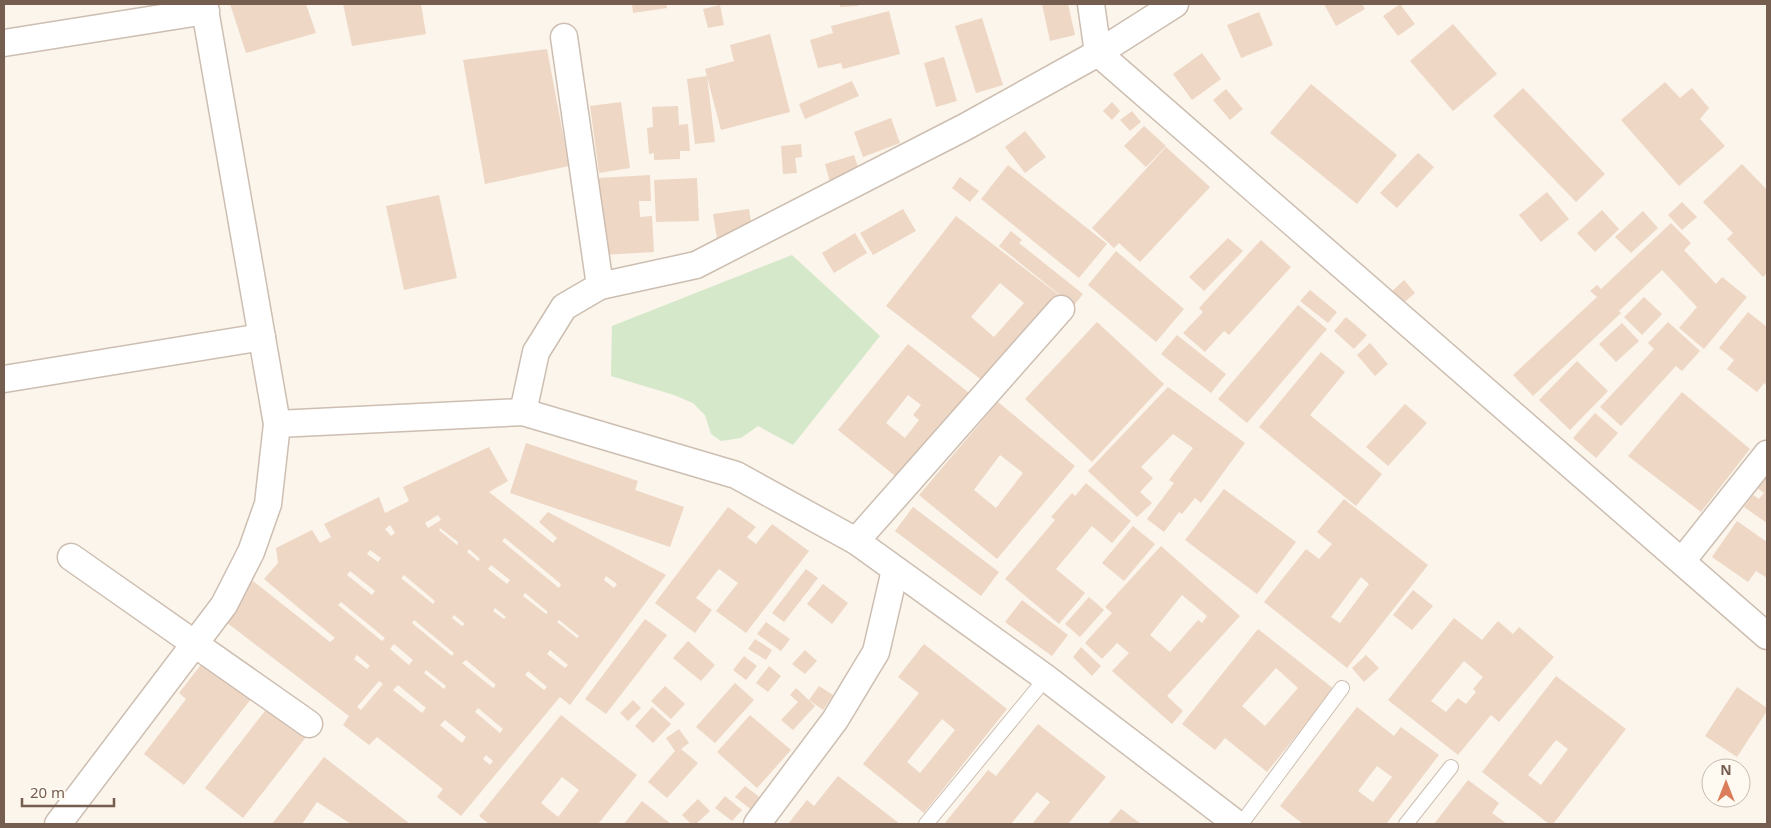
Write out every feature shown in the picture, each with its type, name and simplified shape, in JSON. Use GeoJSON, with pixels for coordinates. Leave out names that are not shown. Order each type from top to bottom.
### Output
{"type":"FeatureCollection","features":[{"type":"Feature","properties":{"kind":"street"},"geometry":{"type":"LineString","coordinates":[[1091,4],[1098,53],[1767,636]]}},
{"type":"Feature","properties":{"kind":"street"},"geometry":{"type":"LineString","coordinates":[[523,412],[536,352],[564,307],[600,286],[696,265],[965,127],[1098,53],[1175,4]]}},
{"type":"Feature","properties":{"kind":"street"},"geometry":{"type":"LineString","coordinates":[[4,43],[205,7],[277,424],[268,504],[251,552],[224,605],[58,824]]}},
{"type":"Feature","properties":{"kind":"street"},"geometry":{"type":"LineString","coordinates":[[564,38],[600,286]]}},
{"type":"Feature","properties":{"kind":"street"},"geometry":{"type":"LineString","coordinates":[[856,542],[1061,309]]}},
{"type":"Feature","properties":{"kind":"street"},"geometry":{"type":"LineString","coordinates":[[4,379],[262,337]]}},
{"type":"Feature","properties":{"kind":"street"},"geometry":{"type":"LineString","coordinates":[[277,424],[523,412],[736,475],[856,542],[1046,678],[1237,824]]}},
{"type":"Feature","properties":{"kind":"street"},"geometry":{"type":"LineString","coordinates":[[1682,561],[1767,454]]}},
{"type":"Feature","properties":{"kind":"street"},"geometry":{"type":"LineString","coordinates":[[71,557],[309,724]]}},
{"type":"Feature","properties":{"kind":"street"},"geometry":{"type":"LineString","coordinates":[[758,824],[835,720],[876,652],[895,570]]}},
{"type":"Feature","properties":{"kind":"lane"},"geometry":{"type":"LineString","coordinates":[[926,824],[1046,678]]}},
{"type":"Feature","properties":{"kind":"lane"},"geometry":{"type":"LineString","coordinates":[[1241,824],[1342,688]]}},
{"type":"Feature","properties":{"kind":"lane"},"geometry":{"type":"LineString","coordinates":[[1406,824],[1451,767]]}},
{"type":"Feature","properties":{"kind":"green space"},"geometry":{"type":"Polygon","coordinates":[[[792,255],[880,336],[793,445],[758,426],[741,438],[721,441],[711,434],[705,415],[693,403],[674,395],[611,376],[612,326],[792,255]]]}},
{"type":"Feature","properties":{"kind":"building"},"geometry":{"type":"Polygon","coordinates":[[[230,4],[306,4],[316,33],[246,53],[230,4]]]}},
{"type":"Feature","properties":{"kind":"building"},"geometry":{"type":"Polygon","coordinates":[[[343,4],[421,4],[426,34],[352,46],[343,4]]]}},
{"type":"Feature","properties":{"kind":"building"},"geometry":{"type":"Polygon","coordinates":[[[632,4],[666,4],[667,8],[633,13],[632,4]]]}},
{"type":"Feature","properties":{"kind":"building"},"geometry":{"type":"Polygon","coordinates":[[[840,4],[858,4],[858,6],[840,7],[840,4]]]}},
{"type":"Feature","properties":{"kind":"building"},"geometry":{"type":"Polygon","coordinates":[[[1042,4],[1068,4],[1075,35],[1050,41],[1042,4]]]}},
{"type":"Feature","properties":{"kind":"building"},"geometry":{"type":"Polygon","coordinates":[[[1324,4],[1362,4],[1365,9],[1336,26],[1324,4]]]}},
{"type":"Feature","properties":{"kind":"building"},"geometry":{"type":"Polygon","coordinates":[[[1400,4],[1415,24],[1398,36],[1383,16],[1400,4]]]}},
{"type":"Feature","properties":{"kind":"building"},"geometry":{"type":"Polygon","coordinates":[[[720,5],[724,25],[708,28],[703,9],[720,5]]]}},
{"type":"Feature","properties":{"kind":"building"},"geometry":{"type":"Polygon","coordinates":[[[889,11],[900,54],[843,69],[841,63],[818,68],[810,40],[833,33],[831,26],[889,11]]]}},
{"type":"Feature","properties":{"kind":"building"},"geometry":{"type":"Polygon","coordinates":[[[1259,12],[1273,45],[1241,58],[1227,25],[1259,12]]]}},
{"type":"Feature","properties":{"kind":"building"},"geometry":{"type":"Polygon","coordinates":[[[982,18],[1003,85],[976,93],[955,26],[982,18]]]}},
{"type":"Feature","properties":{"kind":"building"},"geometry":{"type":"Polygon","coordinates":[[[1453,24],[1497,74],[1453,111],[1410,61],[1453,24]]]}},
{"type":"Feature","properties":{"kind":"building"},"geometry":{"type":"Polygon","coordinates":[[[770,34],[790,112],[721,130],[705,69],[734,61],[730,45],[770,34]]]}},
{"type":"Feature","properties":{"kind":"building"},"geometry":{"type":"Polygon","coordinates":[[[547,49],[569,166],[485,184],[463,60],[547,49]]]}},
{"type":"Feature","properties":{"kind":"building"},"geometry":{"type":"Polygon","coordinates":[[[1202,53],[1221,79],[1192,100],[1173,74],[1202,53]]]}},
{"type":"Feature","properties":{"kind":"building"},"geometry":{"type":"Polygon","coordinates":[[[944,57],[957,101],[936,107],[924,63],[944,57]]]}},
{"type":"Feature","properties":{"kind":"building"},"geometry":{"type":"Polygon","coordinates":[[[707,76],[715,142],[695,144],[687,79],[707,76]]]}},
{"type":"Feature","properties":{"kind":"building"},"geometry":{"type":"Polygon","coordinates":[[[852,81],[859,96],[805,119],[799,104],[852,81]]]}},
{"type":"Feature","properties":{"kind":"building"},"geometry":{"type":"Polygon","coordinates":[[[1665,82],[1680,98],[1692,88],[1709,108],[1700,119],[1725,146],[1679,186],[1621,120],[1665,82]]]}},
{"type":"Feature","properties":{"kind":"building"},"geometry":{"type":"Polygon","coordinates":[[[1311,84],[1397,155],[1357,204],[1270,133],[1311,84]]]}},
{"type":"Feature","properties":{"kind":"building"},"geometry":{"type":"Polygon","coordinates":[[[1523,88],[1605,174],[1576,202],[1493,116],[1523,88]]]}},
{"type":"Feature","properties":{"kind":"building"},"geometry":{"type":"Polygon","coordinates":[[[1226,89],[1243,109],[1230,120],[1213,100],[1226,89]]]}},
{"type":"Feature","properties":{"kind":"building"},"geometry":{"type":"Polygon","coordinates":[[[621,102],[630,168],[599,173],[590,106],[621,102]]]}},
{"type":"Feature","properties":{"kind":"building"},"geometry":{"type":"Polygon","coordinates":[[[1112,102],[1120,111],[1112,120],[1103,111],[1112,102]]]}},
{"type":"Feature","properties":{"kind":"building"},"geometry":{"type":"Polygon","coordinates":[[[678,106],[679,125],[688,124],[690,151],[680,151],[680,159],[654,160],[654,153],[649,154],[647,128],[653,127],[652,107],[678,106]]]}},
{"type":"Feature","properties":{"kind":"building"},"geometry":{"type":"Polygon","coordinates":[[[1132,111],[1141,122],[1130,131],[1120,120],[1132,111]]]}},
{"type":"Feature","properties":{"kind":"building"},"geometry":{"type":"Polygon","coordinates":[[[891,118],[900,143],[863,157],[854,132],[891,118]]]}},
{"type":"Feature","properties":{"kind":"building"},"geometry":{"type":"Polygon","coordinates":[[[1144,126],[1166,146],[1146,167],[1124,146],[1144,126]]]}},
{"type":"Feature","properties":{"kind":"building"},"geometry":{"type":"Polygon","coordinates":[[[1025,131],[1046,157],[1025,173],[1005,147],[1025,131]]]}},
{"type":"Feature","properties":{"kind":"building"},"geometry":{"type":"Polygon","coordinates":[[[801,144],[802,157],[795,158],[797,173],[783,174],[781,146],[801,144]]]}},
{"type":"Feature","properties":{"kind":"building"},"geometry":{"type":"Polygon","coordinates":[[[1166,147],[1210,187],[1140,262],[1119,243],[1114,248],[1092,228],[1166,147]]]}},
{"type":"Feature","properties":{"kind":"building"},"geometry":{"type":"Polygon","coordinates":[[[1418,153],[1434,167],[1397,208],[1380,193],[1418,153]]]}},
{"type":"Feature","properties":{"kind":"building"},"geometry":{"type":"Polygon","coordinates":[[[854,155],[860,173],[830,182],[825,164],[854,155]]]}},
{"type":"Feature","properties":{"kind":"building"},"geometry":{"type":"Polygon","coordinates":[[[1742,164],[1767,190],[1767,273],[1763,277],[1727,239],[1733,233],[1703,202],[1742,164]]]}},
{"type":"Feature","properties":{"kind":"building"},"geometry":{"type":"Polygon","coordinates":[[[1008,165],[1107,244],[1079,278],[981,199],[1008,165]]]}},
{"type":"Feature","properties":{"kind":"building"},"geometry":{"type":"Polygon","coordinates":[[[650,175],[651,201],[639,201],[640,217],[652,216],[654,252],[602,255],[598,178],[650,175]]]}},
{"type":"Feature","properties":{"kind":"building"},"geometry":{"type":"Polygon","coordinates":[[[960,177],[979,191],[970,202],[952,188],[960,177]]]}},
{"type":"Feature","properties":{"kind":"building"},"geometry":{"type":"Polygon","coordinates":[[[697,178],[699,221],[656,222],[654,180],[697,178]]]}},
{"type":"Feature","properties":{"kind":"building"},"geometry":{"type":"Polygon","coordinates":[[[1547,192],[1569,219],[1541,242],[1519,215],[1547,192]]]}},
{"type":"Feature","properties":{"kind":"building"},"geometry":{"type":"Polygon","coordinates":[[[439,195],[457,278],[404,290],[386,206],[439,195]]]}},
{"type":"Feature","properties":{"kind":"building"},"geometry":{"type":"Polygon","coordinates":[[[1682,202],[1697,217],[1682,230],[1668,215],[1682,202]]]}},
{"type":"Feature","properties":{"kind":"building"},"geometry":{"type":"Polygon","coordinates":[[[749,209],[753,234],[717,239],[713,214],[749,209]]]}},
{"type":"Feature","properties":{"kind":"building"},"geometry":{"type":"Polygon","coordinates":[[[903,209],[916,231],[873,255],[860,233],[903,209]]]}},
{"type":"Feature","properties":{"kind":"building"},"geometry":{"type":"Polygon","coordinates":[[[1602,210],[1619,229],[1595,252],[1577,233],[1602,210]]]}},
{"type":"Feature","properties":{"kind":"building"},"geometry":{"type":"Polygon","coordinates":[[[1643,211],[1658,228],[1631,253],[1615,237],[1643,211]]]}},
{"type":"Feature","properties":{"kind":"building"},"geometry":{"type":"Polygon","coordinates":[[[956,216],[1063,298],[992,388],[886,306],[956,216]],[[1000,283],[971,317],[994,337],[1024,303],[1000,283]]]}},
{"type":"Feature","properties":{"kind":"building"},"geometry":{"type":"Polygon","coordinates":[[[1671,223],[1691,243],[1684,250],[1716,284],[1722,277],[1747,297],[1704,349],[1679,328],[1697,307],[1662,270],[1619,311],[1621,313],[1533,396],[1513,375],[1597,297],[1590,291],[1597,285],[1601,289],[1671,223]]]}},
{"type":"Feature","properties":{"kind":"building"},"geometry":{"type":"Polygon","coordinates":[[[1011,231],[1022,240],[1019,243],[1083,294],[1071,309],[1065,299],[999,246],[1011,231]]]}},
{"type":"Feature","properties":{"kind":"building"},"geometry":{"type":"Polygon","coordinates":[[[855,233],[867,253],[834,273],[822,253],[855,233]]]}},
{"type":"Feature","properties":{"kind":"building"},"geometry":{"type":"Polygon","coordinates":[[[1228,238],[1243,251],[1204,291],[1189,277],[1228,238]]]}},
{"type":"Feature","properties":{"kind":"building"},"geometry":{"type":"Polygon","coordinates":[[[1261,240],[1291,267],[1229,335],[1224,331],[1205,352],[1183,333],[1203,312],[1199,308],[1261,240]]]}},
{"type":"Feature","properties":{"kind":"building"},"geometry":{"type":"Polygon","coordinates":[[[1116,251],[1184,309],[1156,342],[1088,285],[1116,251]]]}},
{"type":"Feature","properties":{"kind":"building"},"geometry":{"type":"Polygon","coordinates":[[[1404,280],[1415,293],[1398,308],[1387,296],[1404,280]]]}},
{"type":"Feature","properties":{"kind":"building"},"geometry":{"type":"Polygon","coordinates":[[[1310,290],[1337,312],[1328,323],[1300,301],[1310,290]]]}},
{"type":"Feature","properties":{"kind":"building"},"geometry":{"type":"Polygon","coordinates":[[[1644,297],[1662,314],[1642,335],[1624,317],[1644,297]]]}},
{"type":"Feature","properties":{"kind":"building"},"geometry":{"type":"Polygon","coordinates":[[[1298,305],[1327,329],[1247,423],[1218,399],[1298,305]]]}},
{"type":"Feature","properties":{"kind":"building"},"geometry":{"type":"Polygon","coordinates":[[[1748,312],[1767,327],[1767,386],[1764,383],[1757,392],[1727,369],[1734,360],[1719,348],[1748,312]]]}},
{"type":"Feature","properties":{"kind":"building"},"geometry":{"type":"Polygon","coordinates":[[[1346,317],[1367,335],[1354,349],[1334,331],[1346,317]]]}},
{"type":"Feature","properties":{"kind":"building"},"geometry":{"type":"Polygon","coordinates":[[[1097,322],[1164,384],[1092,462],[1025,399],[1097,322]]]}},
{"type":"Feature","properties":{"kind":"building"},"geometry":{"type":"Polygon","coordinates":[[[1668,322],[1700,351],[1682,371],[1676,366],[1621,426],[1600,407],[1654,349],[1648,343],[1668,322]]]}},
{"type":"Feature","properties":{"kind":"building"},"geometry":{"type":"Polygon","coordinates":[[[1622,323],[1639,341],[1616,362],[1599,344],[1622,323]]]}},
{"type":"Feature","properties":{"kind":"building"},"geometry":{"type":"Polygon","coordinates":[[[1177,335],[1226,374],[1211,393],[1161,354],[1177,335]]]}},
{"type":"Feature","properties":{"kind":"building"},"geometry":{"type":"Polygon","coordinates":[[[1370,343],[1388,364],[1375,376],[1357,355],[1370,343]]]}},
{"type":"Feature","properties":{"kind":"building"},"geometry":{"type":"Polygon","coordinates":[[[908,344],[979,401],[909,487],[838,430],[908,344]],[[908,395],[886,423],[905,438],[919,420],[913,415],[921,405],[908,395]]]}},
{"type":"Feature","properties":{"kind":"building"},"geometry":{"type":"Polygon","coordinates":[[[1321,352],[1345,372],[1310,415],[1382,474],[1356,506],[1259,427],[1321,352]]]}},
{"type":"Feature","properties":{"kind":"building"},"geometry":{"type":"Polygon","coordinates":[[[1577,361],[1608,391],[1570,430],[1539,400],[1577,361]]]}},
{"type":"Feature","properties":{"kind":"building"},"geometry":{"type":"Polygon","coordinates":[[[1168,387],[1245,443],[1201,503],[1195,498],[1182,514],[1179,512],[1164,532],[1147,519],[1174,483],[1169,480],[1193,448],[1173,434],[1141,467],[1153,478],[1140,492],[1152,503],[1137,517],[1088,471],[1168,387]]]}},
{"type":"Feature","properties":{"kind":"building"},"geometry":{"type":"Polygon","coordinates":[[[1682,392],[1750,449],[1701,512],[1628,456],[1682,392]]]}},
{"type":"Feature","properties":{"kind":"building"},"geometry":{"type":"Polygon","coordinates":[[[998,402],[1075,466],[997,559],[919,495],[998,402]],[[1000,455],[974,490],[996,508],[1023,473],[1000,455]]]}},
{"type":"Feature","properties":{"kind":"building"},"geometry":{"type":"Polygon","coordinates":[[[1405,404],[1427,423],[1388,466],[1366,447],[1405,404]]]}},
{"type":"Feature","properties":{"kind":"building"},"geometry":{"type":"Polygon","coordinates":[[[1595,413],[1618,433],[1596,458],[1573,438],[1595,413]]]}},
{"type":"Feature","properties":{"kind":"building"},"geometry":{"type":"Polygon","coordinates":[[[526,443],[638,481],[635,490],[684,507],[670,547],[510,493],[526,443]]]}},
{"type":"Feature","properties":{"kind":"building"},"geometry":{"type":"Polygon","coordinates":[[[489,447],[508,481],[489,492],[553,543],[557,538],[539,522],[548,512],[666,575],[570,705],[560,697],[461,816],[437,797],[443,789],[377,737],[369,745],[343,725],[349,716],[222,619],[253,581],[330,642],[335,638],[264,579],[278,563],[276,548],[312,530],[320,543],[331,537],[324,524],[379,497],[385,513],[409,501],[403,487],[489,447]],[[438,515],[425,523],[428,528],[441,520],[438,515]],[[390,525],[385,529],[391,536],[395,533],[390,525]],[[440,528],[439,530],[457,545],[458,542],[440,528]],[[505,538],[502,541],[559,588],[561,584],[505,538]],[[469,549],[467,552],[478,561],[480,559],[469,549]],[[370,550],[367,554],[378,562],[381,558],[370,550]],[[491,565],[488,569],[507,584],[510,580],[491,565]],[[350,571],[347,575],[372,595],[375,591],[350,571]],[[404,575],[401,578],[433,604],[435,601],[404,575]],[[606,576],[604,580],[614,588],[617,584],[606,576]],[[525,593],[523,596],[546,614],[548,612],[525,593]],[[341,602],[338,605],[382,641],[385,638],[341,602]],[[495,608],[493,611],[504,619],[506,617],[495,608]],[[454,615],[452,618],[462,626],[465,624],[454,615]],[[414,620],[412,623],[452,656],[454,653],[414,620]],[[559,620],[557,622],[577,638],[579,636],[559,620]],[[394,644],[390,649],[409,665],[413,660],[394,644]],[[550,650],[547,654],[565,668],[568,665],[550,650]],[[357,655],[354,659],[367,669],[370,666],[357,655]],[[466,660],[462,663],[493,688],[496,685],[466,660]],[[426,670],[424,673],[444,689],[446,686],[426,670]],[[528,671],[525,675],[544,690],[547,687],[528,671]],[[379,681],[357,707],[361,710],[383,684],[379,681]],[[398,685],[393,690],[422,713],[426,708],[398,685]],[[478,708],[475,712],[500,733],[503,729],[478,708]],[[445,720],[440,725],[462,743],[466,737],[445,720]],[[486,755],[483,759],[490,765],[493,761],[486,755]]]}},
{"type":"Feature","properties":{"kind":"building"},"geometry":{"type":"Polygon","coordinates":[[[1767,464],[1767,523],[1744,507],[1753,495],[1759,499],[1764,493],[1752,484],[1767,464]]]}},
{"type":"Feature","properties":{"kind":"building"},"geometry":{"type":"Polygon","coordinates":[[[1086,483],[1131,521],[1112,543],[1092,526],[1056,569],[1085,593],[1059,624],[1005,579],[1055,520],[1051,517],[1072,493],[1075,496],[1086,483]]]}},
{"type":"Feature","properties":{"kind":"building"},"geometry":{"type":"Polygon","coordinates":[[[1224,489],[1296,542],[1257,594],[1185,540],[1224,489]]]}},
{"type":"Feature","properties":{"kind":"building"},"geometry":{"type":"Polygon","coordinates":[[[1344,499],[1428,565],[1347,668],[1264,602],[1306,549],[1319,559],[1332,544],[1317,532],[1344,499]],[[1361,577],[1331,617],[1340,623],[1369,584],[1361,577]]]}},
{"type":"Feature","properties":{"kind":"building"},"geometry":{"type":"Polygon","coordinates":[[[728,507],[756,527],[747,537],[756,544],[772,524],[809,551],[746,633],[716,611],[738,583],[719,569],[696,598],[712,610],[695,633],[655,603],[728,507]]]}},
{"type":"Feature","properties":{"kind":"building"},"geometry":{"type":"Polygon","coordinates":[[[913,507],[999,572],[981,596],[895,531],[913,507]]]}},
{"type":"Feature","properties":{"kind":"building"},"geometry":{"type":"Polygon","coordinates":[[[1737,521],[1767,542],[1767,578],[1756,571],[1748,582],[1712,557],[1737,521]]]}},
{"type":"Feature","properties":{"kind":"building"},"geometry":{"type":"Polygon","coordinates":[[[1133,526],[1155,544],[1124,581],[1102,563],[1133,526]]]}},
{"type":"Feature","properties":{"kind":"building"},"geometry":{"type":"Polygon","coordinates":[[[1161,546],[1240,616],[1167,696],[1183,711],[1172,724],[1112,671],[1129,653],[1117,643],[1102,659],[1085,643],[1112,613],[1105,607],[1161,546]],[[1182,595],[1150,635],[1170,652],[1198,620],[1202,623],[1207,616],[1182,595]]]}},
{"type":"Feature","properties":{"kind":"building"},"geometry":{"type":"Polygon","coordinates":[[[806,569],[818,578],[784,622],[772,613],[806,569]]]}},
{"type":"Feature","properties":{"kind":"building"},"geometry":{"type":"Polygon","coordinates":[[[823,584],[848,603],[832,624],[807,604],[823,584]]]}},
{"type":"Feature","properties":{"kind":"building"},"geometry":{"type":"Polygon","coordinates":[[[1413,590],[1433,606],[1412,630],[1393,615],[1413,590]]]}},
{"type":"Feature","properties":{"kind":"building"},"geometry":{"type":"Polygon","coordinates":[[[1089,597],[1104,610],[1080,637],[1065,624],[1089,597]]]}},
{"type":"Feature","properties":{"kind":"building"},"geometry":{"type":"Polygon","coordinates":[[[1022,600],[1068,635],[1052,656],[1005,622],[1022,600]]]}},
{"type":"Feature","properties":{"kind":"building"},"geometry":{"type":"Polygon","coordinates":[[[1454,618],[1482,640],[1498,621],[1513,634],[1519,627],[1554,657],[1499,722],[1491,715],[1458,755],[1388,700],[1454,618]],[[1464,661],[1431,701],[1446,712],[1458,698],[1466,704],[1476,692],[1473,689],[1483,677],[1464,661]]]}},
{"type":"Feature","properties":{"kind":"building"},"geometry":{"type":"Polygon","coordinates":[[[645,619],[667,635],[606,714],[585,699],[645,619]]]}},
{"type":"Feature","properties":{"kind":"building"},"geometry":{"type":"Polygon","coordinates":[[[766,622],[790,639],[781,651],[757,634],[766,622]]]}},
{"type":"Feature","properties":{"kind":"building"},"geometry":{"type":"Polygon","coordinates":[[[1258,629],[1334,689],[1267,772],[1225,738],[1215,750],[1182,724],[1258,629]],[[1276,668],[1242,706],[1265,726],[1298,688],[1276,668]]]}},
{"type":"Feature","properties":{"kind":"building"},"geometry":{"type":"Polygon","coordinates":[[[755,639],[772,650],[766,660],[748,649],[755,639]]]}},
{"type":"Feature","properties":{"kind":"building"},"geometry":{"type":"Polygon","coordinates":[[[688,641],[715,665],[701,681],[673,658],[688,641]]]}},
{"type":"Feature","properties":{"kind":"building"},"geometry":{"type":"Polygon","coordinates":[[[924,644],[1007,709],[924,813],[863,764],[919,693],[898,677],[924,644]],[[942,719],[907,762],[920,773],[955,730],[942,719]]]}},
{"type":"Feature","properties":{"kind":"building"},"geometry":{"type":"Polygon","coordinates":[[[1081,647],[1101,666],[1092,676],[1073,657],[1081,647]]]}},
{"type":"Feature","properties":{"kind":"building"},"geometry":{"type":"Polygon","coordinates":[[[805,650],[817,661],[805,674],[792,664],[805,650]]]}},
{"type":"Feature","properties":{"kind":"building"},"geometry":{"type":"Polygon","coordinates":[[[1366,655],[1379,668],[1364,682],[1352,668],[1366,655]]]}},
{"type":"Feature","properties":{"kind":"building"},"geometry":{"type":"Polygon","coordinates":[[[744,656],[757,666],[746,680],[733,670],[744,656]]]}},
{"type":"Feature","properties":{"kind":"building"},"geometry":{"type":"Polygon","coordinates":[[[203,662],[251,699],[184,785],[144,754],[186,699],[179,693],[203,662]]]}},
{"type":"Feature","properties":{"kind":"building"},"geometry":{"type":"Polygon","coordinates":[[[769,666],[781,676],[768,692],[756,683],[769,666]]]}},
{"type":"Feature","properties":{"kind":"building"},"geometry":{"type":"Polygon","coordinates":[[[1556,676],[1626,729],[1553,824],[1549,824],[1482,772],[1556,676]],[[1556,740],[1528,775],[1541,785],[1568,749],[1556,740]]]}},
{"type":"Feature","properties":{"kind":"building"},"geometry":{"type":"Polygon","coordinates":[[[735,683],[754,700],[715,743],[696,727],[735,683]]]}},
{"type":"Feature","properties":{"kind":"building"},"geometry":{"type":"Polygon","coordinates":[[[665,686],[685,704],[671,719],[651,701],[665,686]]]}},
{"type":"Feature","properties":{"kind":"building"},"geometry":{"type":"Polygon","coordinates":[[[819,686],[833,695],[823,710],[809,700],[819,686]]]}},
{"type":"Feature","properties":{"kind":"building"},"geometry":{"type":"Polygon","coordinates":[[[1737,687],[1767,708],[1767,711],[1737,757],[1705,736],[1737,687]]]}},
{"type":"Feature","properties":{"kind":"building"},"geometry":{"type":"Polygon","coordinates":[[[796,688],[815,706],[793,730],[781,720],[798,702],[790,695],[796,688]]]}},
{"type":"Feature","properties":{"kind":"building"},"geometry":{"type":"Polygon","coordinates":[[[633,700],[641,708],[628,721],[620,713],[633,700]]]}},
{"type":"Feature","properties":{"kind":"building"},"geometry":{"type":"Polygon","coordinates":[[[268,707],[306,737],[243,818],[205,788],[268,707]]]}},
{"type":"Feature","properties":{"kind":"building"},"geometry":{"type":"Polygon","coordinates":[[[652,707],[671,724],[653,743],[635,726],[652,707]]]}},
{"type":"Feature","properties":{"kind":"building"},"geometry":{"type":"Polygon","coordinates":[[[1357,707],[1394,736],[1401,727],[1439,755],[1386,824],[1303,824],[1280,806],[1357,707]],[[1377,766],[1358,791],[1373,802],[1392,777],[1377,766]]]}},
{"type":"Feature","properties":{"kind":"building"},"geometry":{"type":"Polygon","coordinates":[[[561,715],[637,775],[598,824],[489,824],[479,816],[561,715]],[[562,777],[541,803],[558,817],[579,790],[562,777]]]}},
{"type":"Feature","properties":{"kind":"building"},"geometry":{"type":"Polygon","coordinates":[[[750,715],[791,750],[757,788],[717,752],[750,715]]]}},
{"type":"Feature","properties":{"kind":"building"},"geometry":{"type":"Polygon","coordinates":[[[1038,724],[1106,777],[1068,824],[1032,824],[1050,802],[1037,792],[1011,824],[944,824],[988,770],[996,776],[1038,724]]]}},
{"type":"Feature","properties":{"kind":"building"},"geometry":{"type":"Polygon","coordinates":[[[679,729],[689,743],[681,749],[698,763],[667,798],[648,782],[675,751],[666,738],[679,729]]]}},
{"type":"Feature","properties":{"kind":"building"},"geometry":{"type":"Polygon","coordinates":[[[324,757],[410,824],[351,824],[317,802],[302,824],[272,824],[324,757]]]}},
{"type":"Feature","properties":{"kind":"building"},"geometry":{"type":"Polygon","coordinates":[[[838,776],[900,824],[788,824],[807,800],[814,806],[838,776]]]}},
{"type":"Feature","properties":{"kind":"building"},"geometry":{"type":"Polygon","coordinates":[[[1468,780],[1499,803],[1492,813],[1507,824],[1434,824],[1468,780]]]}},
{"type":"Feature","properties":{"kind":"building"},"geometry":{"type":"Polygon","coordinates":[[[745,786],[762,799],[753,811],[735,797],[745,786]]]}},
{"type":"Feature","properties":{"kind":"building"},"geometry":{"type":"Polygon","coordinates":[[[725,796],[742,810],[732,821],[715,808],[725,796]]]}},
{"type":"Feature","properties":{"kind":"building"},"geometry":{"type":"Polygon","coordinates":[[[698,799],[710,811],[696,824],[691,824],[682,815],[698,799]]]}},
{"type":"Feature","properties":{"kind":"building"},"geometry":{"type":"Polygon","coordinates":[[[642,801],[671,824],[624,824],[642,801]]]}},
{"type":"Feature","properties":{"kind":"building"},"geometry":{"type":"Polygon","coordinates":[[[1121,809],[1141,824],[1108,824],[1121,809]]]}}]}
